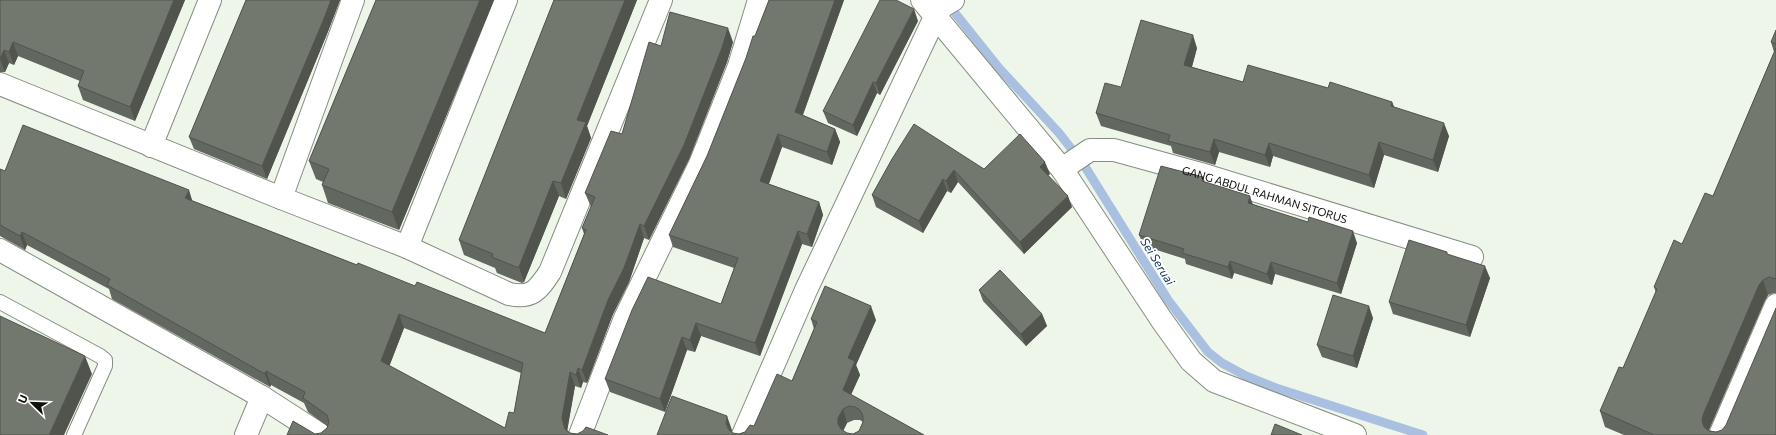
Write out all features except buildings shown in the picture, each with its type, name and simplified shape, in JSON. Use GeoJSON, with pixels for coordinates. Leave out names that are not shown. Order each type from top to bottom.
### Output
{"type":"FeatureCollection","features":[{"type":"Feature","properties":{"kind":"street"},"geometry":{"type":"LineString","coordinates":[[151,146],[210,0]]}},
{"type":"Feature","properties":{"kind":"street"},"geometry":{"type":"LineString","coordinates":[[281,198],[353,0]]}},
{"type":"Feature","properties":{"kind":"street"},"geometry":{"type":"LineString","coordinates":[[407,247],[506,0]]}},
{"type":"Feature","properties":{"kind":"street"},"geometry":{"type":"LineString","coordinates":[[0,84],[151,146],[407,247],[509,294],[519,296],[532,294],[542,285],[550,272],[661,0]]}},
{"type":"Feature","properties":{"kind":"street"},"geometry":{"type":"LineString","coordinates":[[580,435],[625,318],[700,164],[739,66],[759,0]]}},
{"type":"Feature","properties":{"kind":"street"},"geometry":{"type":"LineString","coordinates":[[743,435],[806,290],[938,5],[1066,165],[1161,319],[1191,361],[1214,381],[1355,435]]}},
{"type":"Feature","properties":{"kind":"street","name":"GANG ABDUL RAHMAN SITORUS"},"geometry":{"type":"LineString","coordinates":[[1066,165],[1090,150],[1114,150],[1201,174],[1472,257]]}},
{"type":"Feature","properties":{"kind":"street"},"geometry":{"type":"LineString","coordinates":[[0,250],[262,397],[321,435]]}},
{"type":"Feature","properties":{"kind":"street"},"geometry":{"type":"LineString","coordinates":[[1720,435],[1776,305]]}},
{"type":"Feature","properties":{"kind":"street"},"geometry":{"type":"LineString","coordinates":[[246,435],[262,397]]}},
{"type":"Feature","properties":{"kind":"lane"},"geometry":{"type":"LineString","coordinates":[[0,302],[105,360],[106,366],[74,435]]}},
{"type":"Feature","properties":{"kind":"waterway","name":"Sei Seruai"},"geometry":{"type":"LineString","coordinates":[[947,3],[999,68],[1059,133],[1084,165],[1168,300],[1208,352],[1222,363],[1246,376],[1276,388],[1423,435]]}}]}
